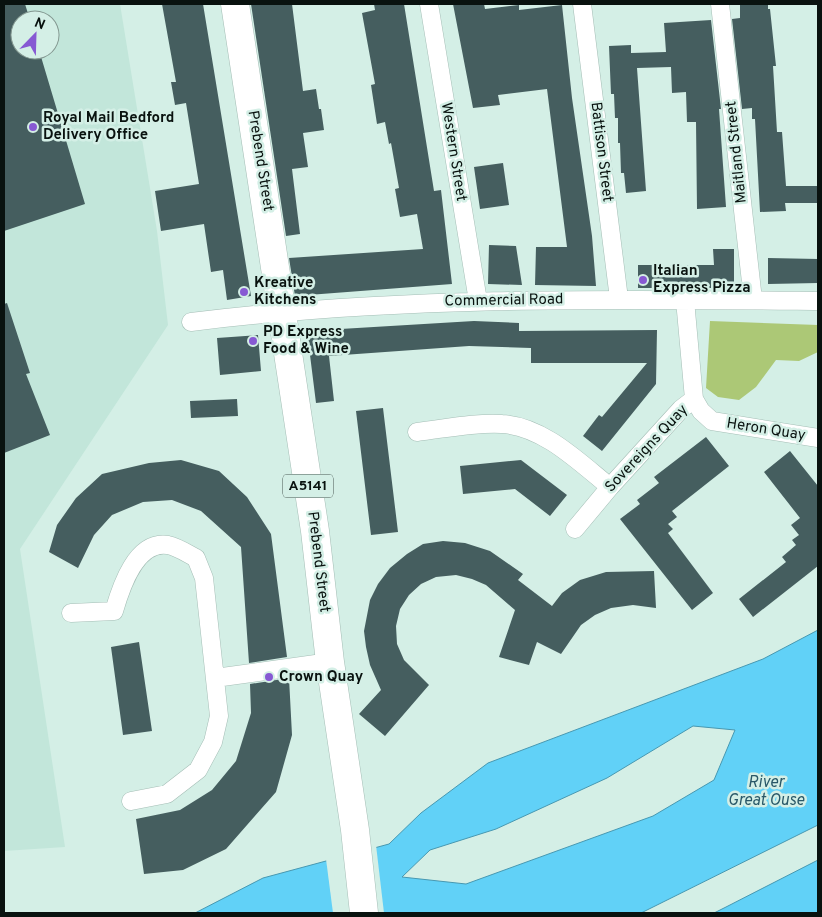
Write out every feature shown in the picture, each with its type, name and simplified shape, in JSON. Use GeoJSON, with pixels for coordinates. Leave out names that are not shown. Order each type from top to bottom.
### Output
{"type":"FeatureCollection","features":[{"type":"Feature","properties":{"kind":"main road","name":"Prebend Street"},"geometry":{"type":"LineString","coordinates":[[235,4],[283,311],[304,466],[316,531],[330,662],[355,830],[364,913]]}},
{"type":"Feature","properties":{"kind":"street","name":"Western Street"},"geometry":{"type":"LineString","coordinates":[[429,4],[478,301]]}},
{"type":"Feature","properties":{"kind":"street","name":"Battison Street"},"geometry":{"type":"LineString","coordinates":[[582,4],[619,299]]}},
{"type":"Feature","properties":{"kind":"street","name":"Maitland Street"},"geometry":{"type":"LineString","coordinates":[[720,4],[754,300]]}},
{"type":"Feature","properties":{"kind":"street","name":"Commercial Road"},"geometry":{"type":"LineString","coordinates":[[191,322],[283,311],[478,301],[619,299],[818,301]]}},
{"type":"Feature","properties":{"kind":"street","name":"Sovereigns Quay"},"geometry":{"type":"LineString","coordinates":[[575,529],[610,487],[681,409],[694,399],[685,300]]}},
{"type":"Feature","properties":{"kind":"street","name":"Heron Quay"},"geometry":{"type":"LineString","coordinates":[[694,399],[701,411],[712,421],[818,438]]}},
{"type":"Feature","properties":{"kind":"street"},"geometry":{"type":"LineString","coordinates":[[417,432],[502,424],[530,430],[574,458],[610,487]]}},
{"type":"Feature","properties":{"kind":"street"},"geometry":{"type":"LineString","coordinates":[[71,613],[114,611],[124,578],[145,550],[167,545],[182,551],[196,558],[204,578],[219,716],[213,742],[198,770],[167,794],[132,801]]}},
{"type":"Feature","properties":{"kind":"street"},"geometry":{"type":"LineString","coordinates":[[215,678],[330,662]]}},
{"type":"Feature","properties":{"kind":"shaded area"},"geometry":{"type":"Polygon","coordinates":[[[4,4],[120,4],[157,231],[168,325],[20,549],[65,847],[4,851],[4,4]]]}},
{"type":"Feature","properties":{"kind":"green space"},"geometry":{"type":"Polygon","coordinates":[[[710,321],[818,325],[818,352],[799,361],[776,360],[756,387],[739,400],[718,397],[706,388],[710,321]]]}},
{"type":"Feature","properties":{"kind":"water","name":"River Great Ouse"},"geometry":{"type":"Polygon","coordinates":[[[818,630],[818,825],[641,913],[195,913],[263,878],[389,844],[421,813],[488,763],[763,659],[818,630]],[[693,726],[607,778],[496,829],[430,850],[402,877],[466,884],[653,816],[714,780],[735,730],[693,726]]]}},
{"type":"Feature","properties":{"kind":"water"},"geometry":{"type":"Polygon","coordinates":[[[818,860],[818,913],[714,913],[726,907],[818,860]]]}},
{"type":"Feature","properties":{"kind":"pier"},"geometry":{"type":"Polygon","coordinates":[[[376,845],[384,913],[333,913],[326,859],[376,845]]]}},
{"type":"Feature","properties":{"kind":"building","name":"Royal Mail Bedford Delivery Office"},"geometry":{"type":"Polygon","coordinates":[[[4,4],[25,4],[27,10],[10,10],[10,60],[42,60],[85,204],[4,231],[4,4]]]}},
{"type":"Feature","properties":{"kind":"building"},"geometry":{"type":"Polygon","coordinates":[[[162,4],[203,4],[251,296],[227,300],[223,270],[211,272],[204,224],[161,231],[155,191],[199,184],[186,103],[175,105],[171,82],[176,82],[162,4]]]}},
{"type":"Feature","properties":{"kind":"building"},"geometry":{"type":"Polygon","coordinates":[[[251,4],[292,4],[303,91],[316,89],[319,109],[321,109],[324,130],[303,133],[308,167],[292,169],[300,234],[286,236],[251,4]]]}},
{"type":"Feature","properties":{"kind":"building"},"geometry":{"type":"Polygon","coordinates":[[[374,4],[404,4],[434,191],[441,190],[452,284],[295,296],[289,258],[423,249],[417,214],[400,217],[395,189],[399,188],[391,143],[389,144],[385,122],[377,124],[371,85],[375,84],[362,13],[375,10],[374,4]]]}},
{"type":"Feature","properties":{"kind":"building"},"geometry":{"type":"Polygon","coordinates":[[[453,4],[484,4],[485,9],[519,5],[519,10],[562,5],[572,98],[592,236],[596,286],[535,285],[536,247],[567,247],[547,89],[498,95],[500,105],[473,108],[453,4]]]}},
{"type":"Feature","properties":{"kind":"building"},"geometry":{"type":"Polygon","coordinates":[[[740,4],[768,4],[768,9],[770,9],[776,66],[773,66],[777,132],[782,132],[786,186],[818,186],[818,203],[785,203],[786,211],[760,212],[755,119],[752,119],[752,108],[742,109],[732,19],[740,18],[740,4]]]}},
{"type":"Feature","properties":{"kind":"building"},"geometry":{"type":"Polygon","coordinates":[[[711,20],[721,109],[719,109],[726,207],[697,209],[696,122],[687,122],[686,92],[672,93],[671,67],[637,68],[646,191],[626,193],[624,173],[621,173],[618,118],[615,118],[614,94],[611,94],[609,46],[631,45],[631,53],[666,52],[664,23],[711,20]]]}},
{"type":"Feature","properties":{"kind":"building"},"geometry":{"type":"Polygon","coordinates":[[[503,163],[509,205],[480,209],[474,167],[503,163]]]}},
{"type":"Feature","properties":{"kind":"building"},"geometry":{"type":"Polygon","coordinates":[[[489,245],[516,246],[522,285],[488,284],[489,245]]]}},
{"type":"Feature","properties":{"kind":"building"},"geometry":{"type":"Polygon","coordinates":[[[713,249],[734,249],[734,288],[638,288],[638,265],[714,265],[713,249]]]}},
{"type":"Feature","properties":{"kind":"building"},"geometry":{"type":"Polygon","coordinates":[[[768,258],[818,259],[818,283],[768,284],[768,258]]]}},
{"type":"Feature","properties":{"kind":"building"},"geometry":{"type":"Polygon","coordinates":[[[7,303],[30,373],[26,374],[50,435],[4,453],[4,304],[7,303]]]}},
{"type":"Feature","properties":{"kind":"building"},"geometry":{"type":"Polygon","coordinates":[[[474,321],[519,323],[519,331],[657,330],[656,384],[602,451],[583,436],[599,415],[602,417],[647,363],[531,363],[531,348],[469,346],[329,356],[334,401],[316,403],[307,331],[474,321]]]}},
{"type":"Feature","properties":{"kind":"building"},"geometry":{"type":"Polygon","coordinates":[[[258,335],[261,371],[220,375],[217,338],[258,335]]]}},
{"type":"Feature","properties":{"kind":"building"},"geometry":{"type":"Polygon","coordinates":[[[237,399],[238,416],[191,418],[190,401],[237,399]]]}},
{"type":"Feature","properties":{"kind":"building"},"geometry":{"type":"Polygon","coordinates":[[[383,408],[398,532],[371,535],[356,411],[383,408]]]}},
{"type":"Feature","properties":{"kind":"building"},"geometry":{"type":"Polygon","coordinates":[[[706,437],[729,466],[672,511],[677,517],[668,524],[673,529],[668,533],[713,593],[692,610],[620,519],[640,504],[637,500],[659,483],[654,477],[706,437]]]}},
{"type":"Feature","properties":{"kind":"building"},"geometry":{"type":"Polygon","coordinates":[[[790,451],[818,486],[818,566],[753,617],[739,599],[786,562],[782,557],[796,545],[792,540],[799,535],[791,525],[800,518],[764,472],[790,451]]]}},
{"type":"Feature","properties":{"kind":"building"},"geometry":{"type":"Polygon","coordinates":[[[181,460],[219,471],[247,497],[271,534],[287,657],[249,663],[241,547],[201,511],[172,500],[143,502],[112,515],[94,535],[78,568],[49,552],[57,525],[76,498],[102,474],[149,463],[181,460]]]}},
{"type":"Feature","properties":{"kind":"building"},"geometry":{"type":"Polygon","coordinates":[[[521,460],[567,495],[550,516],[515,489],[463,494],[460,466],[521,460]]]}},
{"type":"Feature","properties":{"kind":"building"},"geometry":{"type":"Polygon","coordinates":[[[443,541],[465,543],[490,551],[523,574],[518,580],[552,606],[562,593],[580,580],[606,572],[654,571],[656,608],[633,605],[611,608],[595,615],[581,625],[561,654],[537,642],[529,665],[499,657],[515,610],[486,585],[456,575],[436,577],[421,584],[409,595],[400,609],[396,626],[397,644],[404,660],[429,685],[385,736],[359,714],[381,690],[370,665],[364,631],[370,600],[378,584],[390,568],[407,554],[423,544],[443,541]]]}},
{"type":"Feature","properties":{"kind":"building"},"geometry":{"type":"Polygon","coordinates":[[[139,642],[152,731],[123,735],[111,647],[139,642]]]}},
{"type":"Feature","properties":{"kind":"building"},"geometry":{"type":"Polygon","coordinates":[[[289,678],[292,735],[276,792],[226,849],[183,870],[144,874],[136,819],[180,810],[212,790],[236,761],[251,713],[250,684],[289,678]]]}},
{"type":"Feature","properties":{"kind":"place","name":"Royal Mail Bedford Delivery Office"},"geometry":{"type":"Point","coordinates":[33,127]}},
{"type":"Feature","properties":{"kind":"place","name":"Italian Express Pizza"},"geometry":{"type":"Point","coordinates":[643,280]}},
{"type":"Feature","properties":{"kind":"place","name":"Kreative Kitchens"},"geometry":{"type":"Point","coordinates":[244,292]}},
{"type":"Feature","properties":{"kind":"place","name":"PD Express Food & Wine"},"geometry":{"type":"Point","coordinates":[253,341]}},
{"type":"Feature","properties":{"kind":"place","name":"Crown Quay"},"geometry":{"type":"Point","coordinates":[269,677]}}]}
